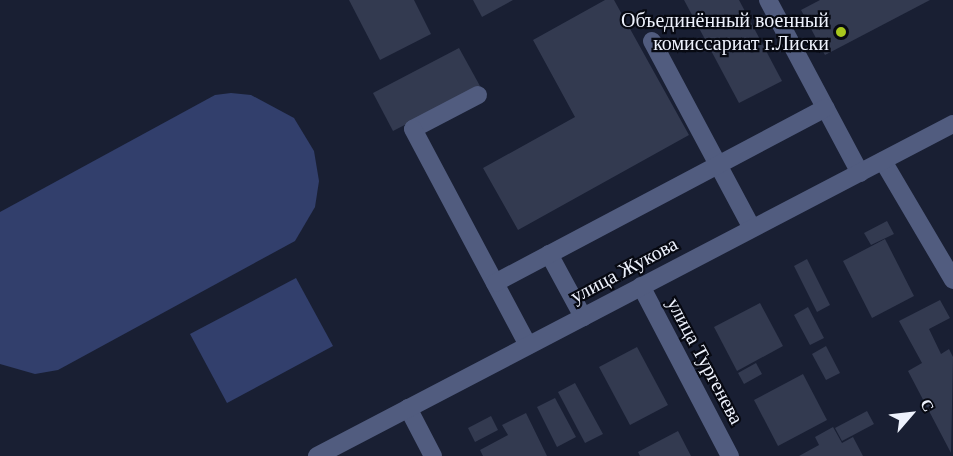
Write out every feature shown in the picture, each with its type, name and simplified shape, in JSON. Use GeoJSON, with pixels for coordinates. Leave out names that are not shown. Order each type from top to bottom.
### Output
{"type":"FeatureCollection","features":[{"type":"Feature","properties":{"kind":"street"},"geometry":{"type":"LineString","coordinates":[[768,0],[860,173]]}},
{"type":"Feature","properties":{"kind":"street"},"geometry":{"type":"LineString","coordinates":[[652,41],[752,228]]}},
{"type":"Feature","properties":{"kind":"street"},"geometry":{"type":"LineString","coordinates":[[478,95],[413,129],[528,345]]}},
{"type":"Feature","properties":{"kind":"street"},"geometry":{"type":"LineString","coordinates":[[495,283],[825,108]]}},
{"type":"Feature","properties":{"kind":"street","name":"улица Жукова"},"geometry":{"type":"LineString","coordinates":[[317,456],[953,124]]}},
{"type":"Feature","properties":{"kind":"street"},"geometry":{"type":"LineString","coordinates":[[883,161],[953,280]]}},
{"type":"Feature","properties":{"kind":"street"},"geometry":{"type":"LineString","coordinates":[[549,254],[582,317]]}},
{"type":"Feature","properties":{"kind":"street","name":"улица Тургенева"},"geometry":{"type":"LineString","coordinates":[[641,286],[730,456]]}},
{"type":"Feature","properties":{"kind":"street"},"geometry":{"type":"LineString","coordinates":[[408,408],[433,456]]}},
{"type":"Feature","properties":{"kind":"shaded area"},"geometry":{"type":"Polygon","coordinates":[[[231,93],[251,95],[294,118],[314,151],[319,181],[315,207],[295,241],[58,370],[35,374],[0,364],[0,212],[215,95],[231,93]]]}},
{"type":"Feature","properties":{"kind":"shaded area"},"geometry":{"type":"Polygon","coordinates":[[[296,278],[333,346],[227,403],[190,334],[296,278]]]}},
{"type":"Feature","properties":{"kind":"building"},"geometry":{"type":"Polygon","coordinates":[[[349,0],[414,0],[431,34],[380,60],[349,0]]]}},
{"type":"Feature","properties":{"kind":"building"},"geometry":{"type":"Polygon","coordinates":[[[473,0],[513,0],[482,17],[473,0]]]}},
{"type":"Feature","properties":{"kind":"building"},"geometry":{"type":"Polygon","coordinates":[[[605,0],[614,0],[689,135],[518,230],[483,168],[575,117],[533,40],[605,0]]]}},
{"type":"Feature","properties":{"kind":"building"},"geometry":{"type":"Polygon","coordinates":[[[684,0],[739,0],[782,81],[739,103],[684,0]]]}},
{"type":"Feature","properties":{"kind":"building","name":"Объединённый военный комиссариат г.Лиски"},"geometry":{"type":"Polygon","coordinates":[[[820,0],[930,0],[825,55],[801,10],[820,0]]]}},
{"type":"Feature","properties":{"kind":"building"},"geometry":{"type":"Polygon","coordinates":[[[459,48],[480,86],[393,131],[373,93],[459,48]]]}},
{"type":"Feature","properties":{"kind":"building"},"geometry":{"type":"Polygon","coordinates":[[[887,221],[894,234],[871,245],[864,233],[887,221]]]}},
{"type":"Feature","properties":{"kind":"building"},"geometry":{"type":"Polygon","coordinates":[[[885,239],[914,296],[872,318],[843,261],[885,239]]]}},
{"type":"Feature","properties":{"kind":"building"},"geometry":{"type":"Polygon","coordinates":[[[807,259],[830,305],[817,312],[794,266],[807,259]]]}},
{"type":"Feature","properties":{"kind":"building"},"geometry":{"type":"Polygon","coordinates":[[[940,300],[950,318],[929,329],[941,354],[949,349],[953,357],[951,453],[908,371],[922,363],[899,321],[940,300]]]}},
{"type":"Feature","properties":{"kind":"building"},"geometry":{"type":"Polygon","coordinates":[[[760,303],[783,346],[737,371],[714,327],[760,303]]]}},
{"type":"Feature","properties":{"kind":"building"},"geometry":{"type":"Polygon","coordinates":[[[808,307],[824,338],[810,345],[794,315],[808,307]]]}},
{"type":"Feature","properties":{"kind":"building"},"geometry":{"type":"Polygon","coordinates":[[[826,346],[840,373],[826,380],[812,354],[826,346]]]}},
{"type":"Feature","properties":{"kind":"building"},"geometry":{"type":"Polygon","coordinates":[[[637,347],[668,405],[630,425],[599,367],[637,347]]]}},
{"type":"Feature","properties":{"kind":"building"},"geometry":{"type":"Polygon","coordinates":[[[756,363],[762,374],[744,384],[738,373],[756,363]]]}},
{"type":"Feature","properties":{"kind":"building"},"geometry":{"type":"Polygon","coordinates":[[[803,374],[827,420],[778,446],[754,400],[803,374]]]}},
{"type":"Feature","properties":{"kind":"building"},"geometry":{"type":"Polygon","coordinates":[[[575,383],[603,434],[585,443],[558,392],[575,383]]]}},
{"type":"Feature","properties":{"kind":"building"},"geometry":{"type":"Polygon","coordinates":[[[555,398],[576,437],[557,447],[537,407],[555,398]]]}},
{"type":"Feature","properties":{"kind":"building"},"geometry":{"type":"Polygon","coordinates":[[[867,411],[874,424],[842,441],[835,428],[867,411]]]}},
{"type":"Feature","properties":{"kind":"building"},"geometry":{"type":"Polygon","coordinates":[[[526,413],[547,456],[483,456],[480,450],[508,435],[502,425],[526,413]]]}},
{"type":"Feature","properties":{"kind":"building"},"geometry":{"type":"Polygon","coordinates":[[[491,416],[498,430],[475,442],[468,428],[491,416]]]}},
{"type":"Feature","properties":{"kind":"building"},"geometry":{"type":"Polygon","coordinates":[[[833,427],[842,443],[853,437],[863,456],[799,456],[819,445],[815,437],[833,427]]]}},
{"type":"Feature","properties":{"kind":"building"},"geometry":{"type":"Polygon","coordinates":[[[678,431],[691,456],[640,456],[638,452],[678,431]]]}},
{"type":"Feature","properties":{"kind":"place","name":"Объединённый военный комиссариат г.Лиски"},"geometry":{"type":"Point","coordinates":[841,32]}}]}
